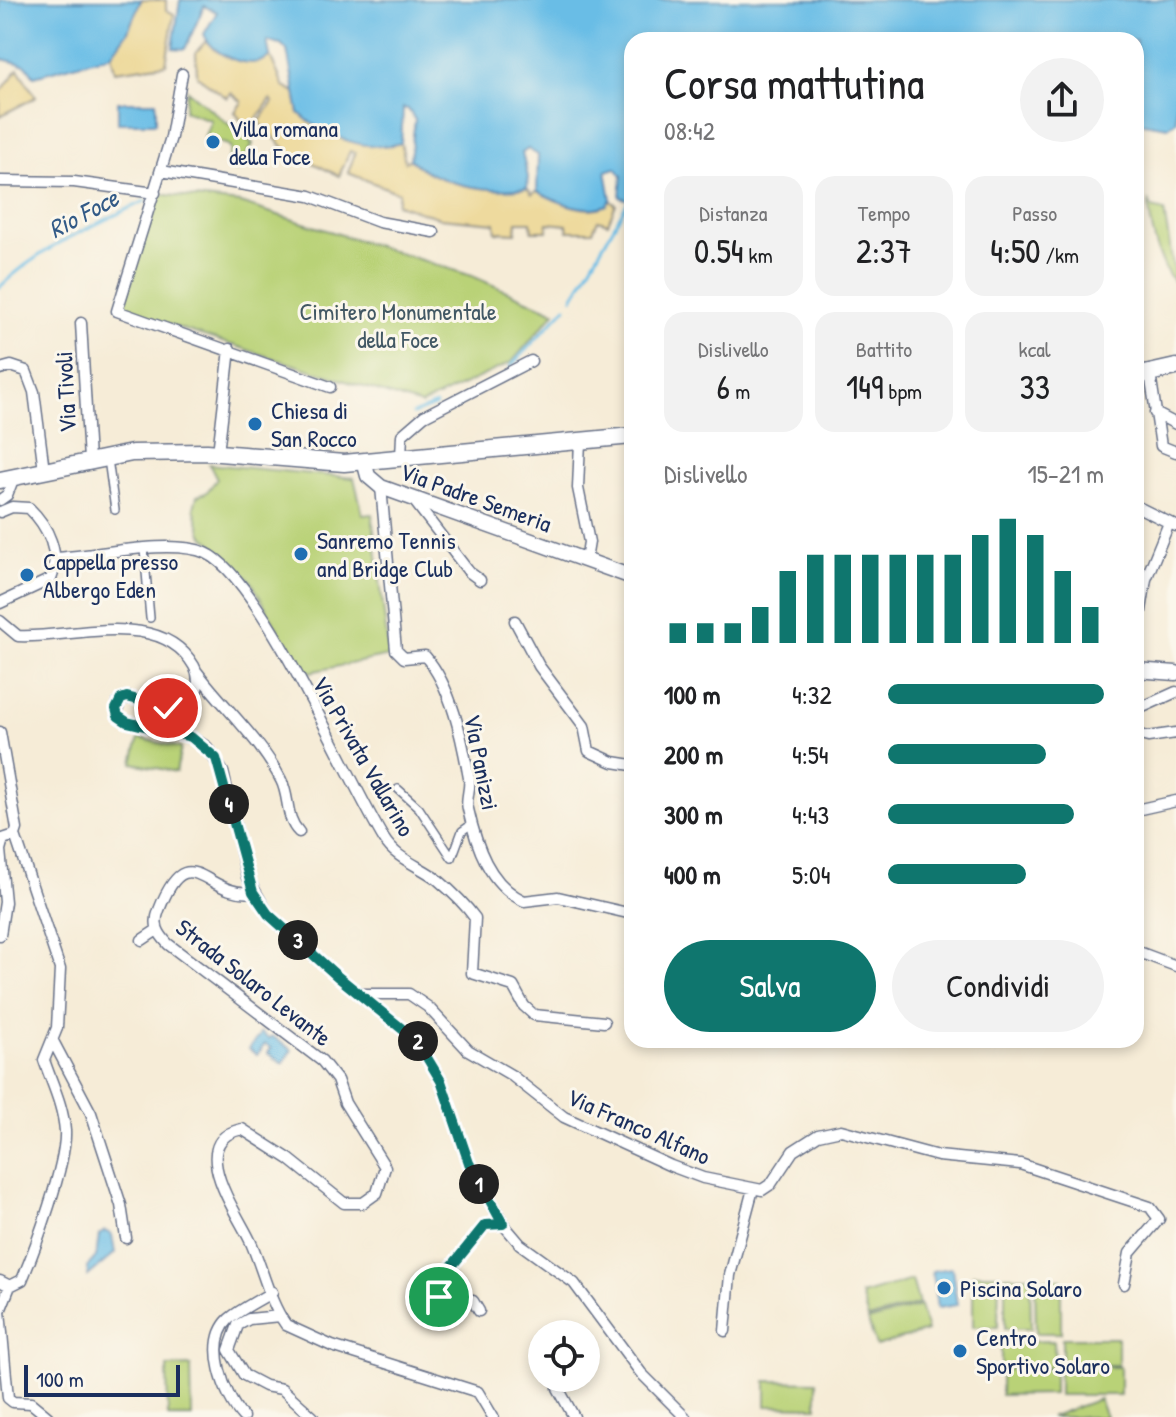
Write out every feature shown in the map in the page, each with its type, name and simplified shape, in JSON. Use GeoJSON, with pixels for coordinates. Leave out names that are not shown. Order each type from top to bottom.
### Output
{"type":"FeatureCollection","features":[{"type":"Feature","properties":{"kind":"main road"},"geometry":{"type":"LineString","coordinates":[[1144,374],[1176,367]]}},
{"type":"Feature","properties":{"kind":"main road"},"geometry":{"type":"LineString","coordinates":[[7,478],[89,460],[169,451],[286,461],[364,461],[624,437]]}},
{"type":"Feature","properties":{"kind":"main road","name":"Via Padre Semeria"},"geometry":{"type":"LineString","coordinates":[[364,461],[368,476],[381,487],[624,574]]}},
{"type":"Feature","properties":{"kind":"main road"},"geometry":{"type":"LineString","coordinates":[[1144,671],[1176,673]]}},
{"type":"Feature","properties":{"kind":"street"},"geometry":{"type":"LineString","coordinates":[[182,74],[171,137],[117,311],[330,387]]}},
{"type":"Feature","properties":{"kind":"street"},"geometry":{"type":"LineString","coordinates":[[161,171],[310,196],[379,222],[434,232]]}},
{"type":"Feature","properties":{"kind":"street"},"geometry":{"type":"LineString","coordinates":[[0,181],[74,182],[155,193]]}},
{"type":"Feature","properties":{"kind":"street","name":"Via Tivoli"},"geometry":{"type":"LineString","coordinates":[[81,323],[89,460]]}},
{"type":"Feature","properties":{"kind":"street"},"geometry":{"type":"LineString","coordinates":[[218,453],[230,349]]}},
{"type":"Feature","properties":{"kind":"street"},"geometry":{"type":"LineString","coordinates":[[401,457],[402,435],[424,416],[531,361]]}},
{"type":"Feature","properties":{"kind":"street"},"geometry":{"type":"LineString","coordinates":[[0,369],[11,366],[26,371],[34,392],[44,470]]}},
{"type":"Feature","properties":{"kind":"street"},"geometry":{"type":"LineString","coordinates":[[1144,377],[1161,446],[1176,452]]}},
{"type":"Feature","properties":{"kind":"street"},"geometry":{"type":"LineString","coordinates":[[1155,413],[1176,424]]}},
{"type":"Feature","properties":{"kind":"street","name":"Via Padre Semeria"},"geometry":{"type":"LineString","coordinates":[[580,441],[578,488],[589,542],[586,560]]}},
{"type":"Feature","properties":{"kind":"street"},"geometry":{"type":"LineString","coordinates":[[107,457],[115,510]]}},
{"type":"Feature","properties":{"kind":"street"},"geometry":{"type":"LineString","coordinates":[[0,500],[7,495],[7,478]]}},
{"type":"Feature","properties":{"kind":"street","name":"Via Panizzi"},"geometry":{"type":"LineString","coordinates":[[381,487],[396,650],[404,658],[425,656],[433,665],[457,724],[470,782],[467,808],[491,876],[514,897],[534,903],[558,897],[624,912]]}},
{"type":"Feature","properties":{"kind":"street"},"geometry":{"type":"LineString","coordinates":[[412,498],[469,572],[480,580]]}},
{"type":"Feature","properties":{"kind":"street"},"geometry":{"type":"LineString","coordinates":[[0,512],[12,507],[29,508],[42,521],[56,558],[51,579],[0,603]]}},
{"type":"Feature","properties":{"kind":"street"},"geometry":{"type":"LineString","coordinates":[[1144,510],[1173,524],[1146,579],[1144,592]]}},
{"type":"Feature","properties":{"kind":"street"},"geometry":{"type":"LineString","coordinates":[[144,549],[150,618]]}},
{"type":"Feature","properties":{"kind":"street","name":"Via Privata Vallarino"},"geometry":{"type":"LineString","coordinates":[[56,558],[144,549],[207,553],[242,583],[383,838],[397,854],[436,878],[473,914],[477,930],[470,969],[482,977],[513,986],[524,1006],[534,1015],[604,1022]]}},
{"type":"Feature","properties":{"kind":"street"},"geometry":{"type":"LineString","coordinates":[[0,621],[18,636],[139,631],[181,648],[281,779],[290,820],[299,832]]}},
{"type":"Feature","properties":{"kind":"street"},"geometry":{"type":"LineString","coordinates":[[515,621],[539,666],[584,726],[589,751],[624,764]]}},
{"type":"Feature","properties":{"kind":"street"},"geometry":{"type":"LineString","coordinates":[[196,670],[196,694],[188,707],[168,708],[127,697],[118,703],[118,716],[127,722],[191,737],[216,758],[253,892],[268,914],[401,1025],[429,1057],[441,1081],[469,1163],[503,1224],[520,1244],[574,1283],[641,1373],[682,1416]]}},
{"type":"Feature","properties":{"kind":"street"},"geometry":{"type":"LineString","coordinates":[[1144,706],[1176,692]]}},
{"type":"Feature","properties":{"kind":"street"},"geometry":{"type":"LineString","coordinates":[[0,732],[17,829],[14,835],[3,839],[0,850],[5,902],[0,935]]}},
{"type":"Feature","properties":{"kind":"street"},"geometry":{"type":"LineString","coordinates":[[1144,736],[1176,733]]}},
{"type":"Feature","properties":{"kind":"street"},"geometry":{"type":"LineString","coordinates":[[398,789],[419,808],[452,858],[462,831],[473,824]]}},
{"type":"Feature","properties":{"kind":"street"},"geometry":{"type":"LineString","coordinates":[[1144,808],[1176,801]]}},
{"type":"Feature","properties":{"kind":"street"},"geometry":{"type":"LineString","coordinates":[[14,835],[60,969],[60,996],[53,1041],[44,1060],[61,1106],[63,1147],[26,1270],[18,1284],[5,1284],[0,1311],[8,1398],[13,1402],[31,1403],[48,1417]]}},
{"type":"Feature","properties":{"kind":"street","name":"Strada Solaro Levante"},"geometry":{"type":"LineString","coordinates":[[253,892],[240,892],[195,872],[181,873],[171,882],[163,899],[156,917],[157,930],[168,944],[322,1061],[383,1160],[382,1181],[377,1193],[363,1203],[350,1204],[335,1199],[253,1134],[242,1129],[226,1137],[217,1155],[218,1179],[251,1242],[280,1316]]}},
{"type":"Feature","properties":{"kind":"street"},"geometry":{"type":"LineString","coordinates":[[142,940],[157,930]]}},
{"type":"Feature","properties":{"kind":"street"},"geometry":{"type":"LineString","coordinates":[[1144,954],[1176,966]]}},
{"type":"Feature","properties":{"kind":"street","name":"Via Franco Alfano"},"geometry":{"type":"LineString","coordinates":[[361,994],[409,994],[428,1007],[468,1050],[511,1075],[564,1117],[671,1166],[753,1189]]}},
{"type":"Feature","properties":{"kind":"street"},"geometry":{"type":"LineString","coordinates":[[53,1041],[91,1113],[121,1205],[126,1238]]}},
{"type":"Feature","properties":{"kind":"street"},"geometry":{"type":"LineString","coordinates":[[725,1331],[730,1275],[753,1189],[762,1190],[771,1184],[793,1151],[800,1146],[818,1135],[841,1130],[938,1156],[1020,1164],[1150,1207],[1159,1219],[1130,1253],[1124,1284]]}},
{"type":"Feature","properties":{"kind":"street"},"geometry":{"type":"LineString","coordinates":[[479,1311],[473,1301],[439,1297],[435,1287],[485,1225],[503,1224]]}},
{"type":"Feature","properties":{"kind":"street"},"geometry":{"type":"LineString","coordinates":[[243,1417],[231,1402],[224,1384],[219,1340],[228,1320],[272,1292]]}},
{"type":"Feature","properties":{"kind":"street"},"geometry":{"type":"LineString","coordinates":[[313,1417],[282,1389],[265,1386],[244,1375],[229,1350],[238,1325],[249,1319],[280,1316],[294,1330],[332,1346],[478,1392],[493,1417]]}},
{"type":"Feature","properties":{"kind":"street"},"geometry":{"type":"LineString","coordinates":[[560,1392],[574,1417]]}},
{"type":"Feature","properties":{"kind":"green space"},"geometry":{"type":"Polygon","coordinates":[[[187,90],[253,144],[236,171],[226,165],[231,151],[229,145],[204,138],[211,120],[184,111],[187,90]]]}},
{"type":"Feature","properties":{"kind":"green space","name":"Cimitero Monumentale della Foce"},"geometry":{"type":"Polygon","coordinates":[[[158,194],[240,203],[472,276],[555,312],[512,362],[421,405],[122,310],[158,194]]]}},
{"type":"Feature","properties":{"kind":"green space"},"geometry":{"type":"Polygon","coordinates":[[[1149,200],[1152,208],[1164,211],[1176,284],[1165,268],[1156,244],[1149,200]]]}},
{"type":"Feature","properties":{"kind":"green space","name":"Sanremo Tennis and Bridge Club"},"geometry":{"type":"Polygon","coordinates":[[[209,464],[354,478],[363,515],[372,514],[389,656],[310,672],[300,669],[251,581],[202,534],[194,508],[197,496],[206,493],[217,479],[209,464]]]}},
{"type":"Feature","properties":{"kind":"green space"},"geometry":{"type":"Polygon","coordinates":[[[139,738],[181,748],[176,772],[133,763],[139,738]]]}},
{"type":"Feature","properties":{"kind":"green space"},"geometry":{"type":"Polygon","coordinates":[[[973,1274],[999,1274],[998,1327],[973,1327],[973,1274]]]}},
{"type":"Feature","properties":{"kind":"green space"},"geometry":{"type":"Polygon","coordinates":[[[1005,1276],[1030,1276],[1031,1329],[1005,1329],[1005,1276]]]}},
{"type":"Feature","properties":{"kind":"green space"},"geometry":{"type":"Polygon","coordinates":[[[1035,1279],[1061,1279],[1061,1333],[1036,1333],[1035,1279]]]}},
{"type":"Feature","properties":{"kind":"green space"},"geometry":{"type":"Polygon","coordinates":[[[912,1280],[919,1304],[868,1319],[861,1295],[912,1280]]]}},
{"type":"Feature","properties":{"kind":"green space"},"geometry":{"type":"Polygon","coordinates":[[[920,1306],[927,1331],[876,1346],[868,1321],[920,1306]]]}},
{"type":"Feature","properties":{"kind":"green space"},"geometry":{"type":"Polygon","coordinates":[[[1062,1338],[1118,1338],[1118,1365],[1062,1365],[1062,1338]]]}},
{"type":"Feature","properties":{"kind":"green space"},"geometry":{"type":"Polygon","coordinates":[[[1054,1341],[1055,1367],[1001,1368],[1001,1342],[1054,1341]]]}},
{"type":"Feature","properties":{"kind":"green space"},"geometry":{"type":"Polygon","coordinates":[[[191,1366],[192,1417],[168,1417],[167,1367],[191,1366]]]}},
{"type":"Feature","properties":{"kind":"green space"},"geometry":{"type":"Polygon","coordinates":[[[1059,1366],[1120,1367],[1120,1395],[1059,1395],[1059,1366]]]}},
{"type":"Feature","properties":{"kind":"green space"},"geometry":{"type":"Polygon","coordinates":[[[1001,1369],[1054,1369],[1054,1394],[1001,1395],[1001,1369]]]}},
{"type":"Feature","properties":{"kind":"green space"},"geometry":{"type":"Polygon","coordinates":[[[766,1381],[817,1382],[817,1407],[766,1406],[766,1381]]]}},
{"type":"Feature","properties":{"kind":"green space"},"geometry":{"type":"Polygon","coordinates":[[[1099,1399],[1106,1417],[1050,1417],[1099,1399]]]}},
{"type":"Feature","properties":{"kind":"sand"},"geometry":{"type":"Polygon","coordinates":[[[141,0],[166,0],[166,10],[174,14],[166,64],[115,71],[111,55],[128,31],[141,0]]]}},
{"type":"Feature","properties":{"kind":"sand"},"geometry":{"type":"Polygon","coordinates":[[[206,41],[236,60],[254,62],[270,56],[284,87],[295,93],[299,113],[333,135],[375,146],[401,143],[405,162],[410,159],[435,176],[465,186],[527,188],[532,194],[537,191],[563,203],[584,208],[603,206],[610,201],[616,204],[608,223],[598,220],[593,231],[568,231],[567,225],[548,223],[547,231],[532,231],[531,222],[517,222],[516,233],[496,232],[495,223],[440,218],[397,204],[399,193],[348,173],[355,153],[350,151],[339,176],[297,155],[292,156],[259,122],[273,102],[271,99],[248,131],[235,112],[242,102],[231,93],[227,98],[197,76],[196,52],[206,41]]]}},
{"type":"Feature","properties":{"kind":"sand"},"geometry":{"type":"Polygon","coordinates":[[[18,69],[36,97],[0,116],[0,93],[18,69]]]}},
{"type":"Feature","properties":{"kind":"water"},"geometry":{"type":"Polygon","coordinates":[[[0,0],[141,0],[128,31],[111,55],[34,76],[26,65],[2,59],[0,62],[0,0]]]}},
{"type":"Feature","properties":{"kind":"water"},"geometry":{"type":"Polygon","coordinates":[[[180,0],[1176,0],[1176,121],[1168,127],[1144,123],[1144,32],[624,32],[624,198],[620,197],[622,176],[616,168],[606,171],[611,199],[607,205],[590,208],[562,203],[537,191],[538,155],[528,149],[522,153],[528,177],[527,188],[497,189],[465,185],[422,168],[410,159],[415,120],[408,109],[403,108],[401,143],[388,146],[361,144],[320,129],[299,113],[287,50],[281,44],[267,41],[270,56],[262,61],[243,62],[223,55],[208,42],[204,34],[217,12],[204,6],[185,49],[173,48],[180,0]]]}},
{"type":"Feature","properties":{"kind":"water"},"geometry":{"type":"Polygon","coordinates":[[[118,102],[156,102],[156,123],[118,123],[118,102]]]}},
{"type":"Feature","properties":{"kind":"water"},"geometry":{"type":"Polygon","coordinates":[[[261,1033],[269,1039],[272,1036],[292,1050],[283,1063],[268,1053],[271,1048],[265,1044],[257,1055],[249,1049],[261,1033]]]}},
{"type":"Feature","properties":{"kind":"water"},"geometry":{"type":"Polygon","coordinates":[[[105,1231],[112,1235],[115,1253],[88,1276],[87,1267],[96,1257],[99,1235],[105,1231]]]}},
{"type":"Feature","properties":{"kind":"water","name":"Piscina Solaro"},"geometry":{"type":"Polygon","coordinates":[[[952,1268],[957,1305],[937,1308],[932,1271],[952,1268]]]}},
{"type":"Feature","properties":{"kind":"waterway","name":"Rio Foce"},"geometry":{"type":"LineString","coordinates":[[0,287],[50,249],[145,201]]}},
{"type":"Feature","properties":{"kind":"waterway"},"geometry":{"type":"LineString","coordinates":[[573,298],[624,209]]}},
{"type":"Feature","properties":{"kind":"waterway"},"geometry":{"type":"LineString","coordinates":[[510,367],[566,307]]}},
{"type":"Feature","properties":{"kind":"waterway"},"geometry":{"type":"LineString","coordinates":[[413,414],[436,405]]}},
{"type":"Feature","properties":{"kind":"place","name":"Villa romana della Foce"},"geometry":{"type":"Point","coordinates":[213,142]}},
{"type":"Feature","properties":{"kind":"place","name":"Chiesa di San Rocco"},"geometry":{"type":"Point","coordinates":[255,424]}},
{"type":"Feature","properties":{"kind":"place","name":"Sanremo Tennis and Bridge Club"},"geometry":{"type":"Point","coordinates":[301,554]}},
{"type":"Feature","properties":{"kind":"place","name":"Cappella presso Albergo Eden"},"geometry":{"type":"Point","coordinates":[27,575]}},
{"type":"Feature","properties":{"kind":"place","name":"Piscina Solaro"},"geometry":{"type":"Point","coordinates":[944,1288]}},
{"type":"Feature","properties":{"kind":"place","name":"Centro Sportivo Solaro"},"geometry":{"type":"Point","coordinates":[960,1351]}},
{"type":"Feature","properties":{"kind":"route"},"geometry":{"type":"LineString","coordinates":[[168,708],[140,698],[127,697],[121,699],[116,709],[118,716],[127,722],[178,732],[207,747],[223,772],[247,877],[268,914],[337,976],[401,1025],[429,1057],[441,1081],[469,1163],[503,1224],[485,1225],[476,1233],[435,1287],[439,1297]]}}]}
